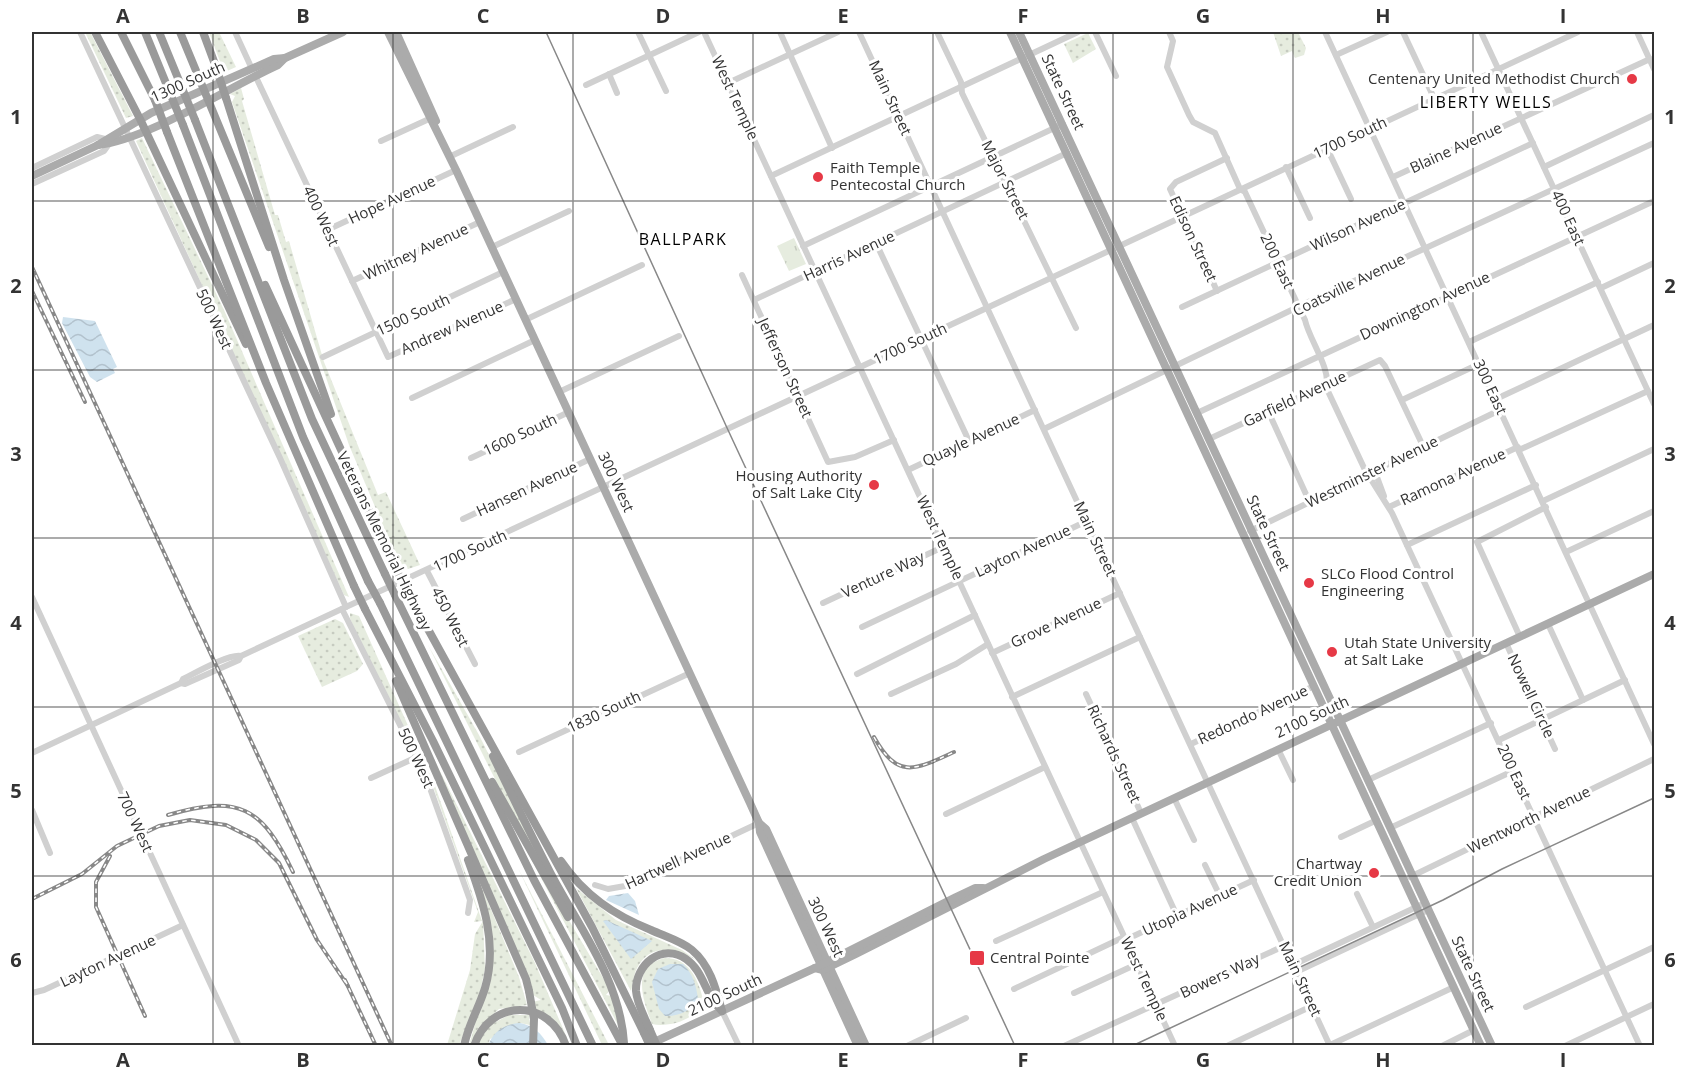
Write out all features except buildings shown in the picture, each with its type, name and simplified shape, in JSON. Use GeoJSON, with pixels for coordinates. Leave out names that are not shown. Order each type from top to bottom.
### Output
{"type":"FeatureCollection","features":[{"type":"Feature","properties":{"kind":"highway"},"geometry":{"type":"LineString","coordinates":[[94,32],[140,119],[227,309],[266,383]]}},
{"type":"Feature","properties":{"kind":"highway"},"geometry":{"type":"LineString","coordinates":[[116,32],[141,70]]}},
{"type":"Feature","properties":{"kind":"highway"},"geometry":{"type":"LineString","coordinates":[[122,32],[155,100],[266,383],[354,586],[433,741],[562,1008],[576,1046]]}},
{"type":"Feature","properties":{"kind":"highway","name":"Veterans Memorial Highway"},"geometry":{"type":"LineString","coordinates":[[145,32],[303,437],[368,581],[593,1045]]}},
{"type":"Feature","properties":{"kind":"highway","name":"Veterans Memorial Highway"},"geometry":{"type":"LineString","coordinates":[[159,32],[312,419],[384,574],[534,880],[622,1043]]}},
{"type":"Feature","properties":{"kind":"highway"},"geometry":{"type":"LineString","coordinates":[[180,32],[206,89],[260,229],[284,280]]}},
{"type":"Feature","properties":{"kind":"highway"},"geometry":{"type":"LineString","coordinates":[[203,32],[284,280],[346,456]]}},
{"type":"Feature","properties":{"kind":"highway"},"geometry":{"type":"LineString","coordinates":[[230,212],[346,456],[407,591],[531,814],[647,1032],[657,1046]]}},
{"type":"Feature","properties":{"kind":"highway"},"geometry":{"type":"LineString","coordinates":[[365,609],[526,979],[534,1019],[533,1046]]}},
{"type":"Feature","properties":{"kind":"highway"},"geometry":{"type":"LineString","coordinates":[[466,698],[545,863],[611,987],[621,1015],[622,1043]]}},
{"type":"Feature","properties":{"kind":"highway"},"geometry":{"type":"LineString","coordinates":[[450,708],[557,898],[611,987]]}},
{"type":"Feature","properties":{"kind":"highway"},"geometry":{"type":"LineString","coordinates":[[440,784],[480,892],[491,942],[485,988],[464,1046]]}},
{"type":"Feature","properties":{"kind":"highway"},"geometry":{"type":"LineString","coordinates":[[531,814],[564,865],[588,893],[628,921],[692,949],[706,966],[723,1011]]}},
{"type":"Feature","properties":{"kind":"highway"},"geometry":{"type":"LineString","coordinates":[[648,1046],[636,983],[645,963],[662,954],[677,954],[691,963],[711,1001],[723,1011]]}},
{"type":"Feature","properties":{"kind":"highway"},"geometry":{"type":"LineString","coordinates":[[474,1046],[478,1033],[494,1017],[516,1010],[536,1013],[554,1023],[566,1046]]}},
{"type":"Feature","properties":{"kind":"main road"},"geometry":{"type":"LineString","coordinates":[[254,72],[343,32]]}},
{"type":"Feature","properties":{"kind":"main road","name":"300 West"},"geometry":{"type":"LineString","coordinates":[[388,32],[449,155],[759,823],[766,829],[858,1046]]}},
{"type":"Feature","properties":{"kind":"main road","name":"300 West"},"geometry":{"type":"LineString","coordinates":[[396,32],[448,147],[449,155]]}},
{"type":"Feature","properties":{"kind":"main road","name":"State Street"},"geometry":{"type":"LineString","coordinates":[[1010,32],[1026,56],[1248,532],[1481,1046]]}},
{"type":"Feature","properties":{"kind":"main road","name":"State Street"},"geometry":{"type":"LineString","coordinates":[[1019,32],[1026,56]]}},
{"type":"Feature","properties":{"kind":"main road","name":"1300 South"},"geometry":{"type":"LineString","coordinates":[[107,141],[140,119],[206,89],[254,72]]}},
{"type":"Feature","properties":{"kind":"main road","name":"1300 South"},"geometry":{"type":"LineString","coordinates":[[32,177],[107,141],[145,130],[209,99],[254,72]]}},
{"type":"Feature","properties":{"kind":"main road","name":"State Street"},"geometry":{"type":"LineString","coordinates":[[1059,126],[1066,153],[1115,247]]}},
{"type":"Feature","properties":{"kind":"main road","name":"State Street"},"geometry":{"type":"LineString","coordinates":[[1171,368],[1209,439],[1314,686],[1368,780],[1492,1046]]}},
{"type":"Feature","properties":{"kind":"main road","name":"2100 South"},"geometry":{"type":"LineString","coordinates":[[648,1046],[978,893],[983,888],[1335,721],[1654,575]]}},
{"type":"Feature","properties":{"kind":"main road"},"geometry":{"type":"LineString","coordinates":[[1377,820],[1382,822],[1391,840],[1398,845]]}},
{"type":"Feature","properties":{"kind":"main road","name":"300 West"},"geometry":{"type":"LineString","coordinates":[[823,965],[866,1046]]}},
{"type":"Feature","properties":{"kind":"main road"},"geometry":{"type":"LineString","coordinates":[[1466,1013],[1470,1013],[1476,1024],[1482,1027]]}},
{"type":"Feature","properties":{"kind":"main road"},"geometry":{"type":"LineString","coordinates":[[1474,1030],[1480,1032],[1487,1046]]}},
{"type":"Feature","properties":{"kind":"street","name":"500 West"},"geometry":{"type":"LineString","coordinates":[[80,32],[280,458],[344,608],[354,639],[417,757],[460,867],[470,900],[468,914]]}},
{"type":"Feature","properties":{"kind":"street","name":"400 West"},"geometry":{"type":"LineString","coordinates":[[235,32],[388,357]]}},
{"type":"Feature","properties":{"kind":"street"},"geometry":{"type":"LineString","coordinates":[[639,32],[666,91]]}},
{"type":"Feature","properties":{"kind":"street"},"geometry":{"type":"LineString","coordinates":[[586,85],[699,32]]}},
{"type":"Feature","properties":{"kind":"street","name":"West Temple"},"geometry":{"type":"LineString","coordinates":[[704,32],[1175,1046]]}},
{"type":"Feature","properties":{"kind":"street"},"geometry":{"type":"LineString","coordinates":[[780,32],[832,148]]}},
{"type":"Feature","properties":{"kind":"street"},"geometry":{"type":"LineString","coordinates":[[728,83],[838,32]]}},
{"type":"Feature","properties":{"kind":"street","name":"Main Street"},"geometry":{"type":"LineString","coordinates":[[859,32],[1330,1045]]}},
{"type":"Feature","properties":{"kind":"street","name":"Major Street"},"geometry":{"type":"LineString","coordinates":[[937,32],[993,157],[1076,328]]}},
{"type":"Feature","properties":{"kind":"street"},"geometry":{"type":"LineString","coordinates":[[771,176],[1078,32]]}},
{"type":"Feature","properties":{"kind":"street"},"geometry":{"type":"LineString","coordinates":[[1095,32],[1116,76]]}},
{"type":"Feature","properties":{"kind":"street","name":"200 East"},"geometry":{"type":"LineString","coordinates":[[1169,32],[1173,41],[1167,67],[1191,119],[1215,133],[1240,189],[1245,192],[1327,372],[1326,387],[1367,474],[1389,507],[1640,1046]]}},
{"type":"Feature","properties":{"kind":"street","name":"300 East"},"geometry":{"type":"LineString","coordinates":[[1325,32],[1654,744]]}},
{"type":"Feature","properties":{"kind":"street"},"geometry":{"type":"LineString","coordinates":[[1336,55],[1387,32]]}},
{"type":"Feature","properties":{"kind":"street"},"geometry":{"type":"LineString","coordinates":[[1403,32],[1434,99]]}},
{"type":"Feature","properties":{"kind":"street","name":"400 East"},"geometry":{"type":"LineString","coordinates":[[1482,32],[1654,404]]}},
{"type":"Feature","properties":{"kind":"street"},"geometry":{"type":"LineString","coordinates":[[1556,32],[1560,40]]}},
{"type":"Feature","properties":{"kind":"street","name":"1700 South"},"geometry":{"type":"LineString","coordinates":[[32,753],[181,683],[194,680],[239,660],[241,656],[1578,32]]}},
{"type":"Feature","properties":{"kind":"street"},"geometry":{"type":"LineString","coordinates":[[1637,32],[1654,69]]}},
{"type":"Feature","properties":{"kind":"street","name":"Blaine Avenue"},"geometry":{"type":"LineString","coordinates":[[1393,177],[1650,59]]}},
{"type":"Feature","properties":{"kind":"street"},"geometry":{"type":"LineString","coordinates":[[609,74],[617,93]]}},
{"type":"Feature","properties":{"kind":"street"},"geometry":{"type":"LineString","coordinates":[[1544,167],[1654,115]]}},
{"type":"Feature","properties":{"kind":"street"},"geometry":{"type":"LineString","coordinates":[[381,141],[429,118]]}},
{"type":"Feature","properties":{"kind":"street"},"geometry":{"type":"LineString","coordinates":[[803,246],[1059,126]]}},
{"type":"Feature","properties":{"kind":"street"},"geometry":{"type":"LineString","coordinates":[[449,155],[513,127]]}},
{"type":"Feature","properties":{"kind":"street","name":"1300 South"},"geometry":{"type":"LineString","coordinates":[[32,168],[97,137],[107,141],[104,151],[32,184]]}},
{"type":"Feature","properties":{"kind":"street","name":"Wilson Avenue"},"geometry":{"type":"LineString","coordinates":[[1182,307],[1533,143]]}},
{"type":"Feature","properties":{"kind":"street","name":"Coatsville Avenue"},"geometry":{"type":"LineString","coordinates":[[1044,429],[1654,143]]}},
{"type":"Feature","properties":{"kind":"street"},"geometry":{"type":"LineString","coordinates":[[1328,148],[1351,198]]}},
{"type":"Feature","properties":{"kind":"street","name":"Harris Avenue"},"geometry":{"type":"LineString","coordinates":[[754,300],[1066,153]]}},
{"type":"Feature","properties":{"kind":"street","name":"Edison Street"},"geometry":{"type":"LineString","coordinates":[[1216,291],[1171,187],[1176,182],[1227,158]]}},
{"type":"Feature","properties":{"kind":"street"},"geometry":{"type":"LineString","coordinates":[[1286,167],[1310,218]]}},
{"type":"Feature","properties":{"kind":"street","name":"Hope Avenue"},"geometry":{"type":"LineString","coordinates":[[327,230],[456,170]]}},
{"type":"Feature","properties":{"kind":"street","name":"Downington Avenue"},"geometry":{"type":"LineString","coordinates":[[1197,413],[1654,201]]}},
{"type":"Feature","properties":{"kind":"street"},"geometry":{"type":"LineString","coordinates":[[492,247],[569,211]]}},
{"type":"Feature","properties":{"kind":"street","name":"Whitney Avenue"},"geometry":{"type":"LineString","coordinates":[[352,281],[480,222]]}},
{"type":"Feature","properties":{"kind":"street"},"geometry":{"type":"LineString","coordinates":[[876,243],[969,441]]}},
{"type":"Feature","properties":{"kind":"street"},"geometry":{"type":"LineString","coordinates":[[1469,342],[1654,263]]}},
{"type":"Feature","properties":{"kind":"street"},"geometry":{"type":"LineString","coordinates":[[525,320],[642,265]]}},
{"type":"Feature","properties":{"kind":"street","name":"1500 South"},"geometry":{"type":"LineString","coordinates":[[323,357],[503,272]]}},
{"type":"Feature","properties":{"kind":"street","name":"Jefferson Street"},"geometry":{"type":"LineString","coordinates":[[742,275],[828,462],[855,458],[894,440]]}},
{"type":"Feature","properties":{"kind":"street","name":"Andrew Avenue"},"geometry":{"type":"LineString","coordinates":[[388,357],[516,299]]}},
{"type":"Feature","properties":{"kind":"street"},"geometry":{"type":"LineString","coordinates":[[1496,399],[1654,325]]}},
{"type":"Feature","properties":{"kind":"street"},"geometry":{"type":"LineString","coordinates":[[559,392],[680,336]]}},
{"type":"Feature","properties":{"kind":"street"},"geometry":{"type":"LineString","coordinates":[[412,398],[535,340]]}},
{"type":"Feature","properties":{"kind":"street","name":"Garfield Avenue"},"geometry":{"type":"LineString","coordinates":[[1209,439],[1328,383],[1381,361],[1402,400]]}},
{"type":"Feature","properties":{"kind":"street"},"geometry":{"type":"LineString","coordinates":[[1423,446],[1402,400],[1479,364]]}},
{"type":"Feature","properties":{"kind":"street","name":"Ramona Avenue"},"geometry":{"type":"LineString","coordinates":[[1389,507],[1648,391]]}},
{"type":"Feature","properties":{"kind":"street","name":"Quayle Avenue"},"geometry":{"type":"LineString","coordinates":[[908,470],[1035,410]]}},
{"type":"Feature","properties":{"kind":"street","name":"Westminster Avenue"},"geometry":{"type":"LineString","coordinates":[[1248,532],[1374,469],[1500,410]]}},
{"type":"Feature","properties":{"kind":"street"},"geometry":{"type":"LineString","coordinates":[[1268,411],[1310,503]]}},
{"type":"Feature","properties":{"kind":"street","name":"1600 South"},"geometry":{"type":"LineString","coordinates":[[471,458],[569,412]]}},
{"type":"Feature","properties":{"kind":"street"},"geometry":{"type":"LineString","coordinates":[[1520,637],[1477,542],[1544,504],[1654,449]]}},
{"type":"Feature","properties":{"kind":"street","name":"Hansen Avenue"},"geometry":{"type":"LineString","coordinates":[[463,519],[590,459]]}},
{"type":"Feature","properties":{"kind":"street","name":"200 East"},"geometry":{"type":"LineString","coordinates":[[1374,469],[1385,500]]}},
{"type":"Feature","properties":{"kind":"street"},"geometry":{"type":"LineString","coordinates":[[1407,545],[1536,485]]}},
{"type":"Feature","properties":{"kind":"street"},"geometry":{"type":"LineString","coordinates":[[1566,552],[1654,511]]}},
{"type":"Feature","properties":{"kind":"street","name":"Layton Avenue"},"geometry":{"type":"LineString","coordinates":[[862,627],[1087,521]]}},
{"type":"Feature","properties":{"kind":"street","name":"Venture Way"},"geometry":{"type":"LineString","coordinates":[[823,603],[943,547]]}},
{"type":"Feature","properties":{"kind":"street","name":"450 West"},"geometry":{"type":"LineString","coordinates":[[427,571],[475,664]]}},
{"type":"Feature","properties":{"kind":"street","name":"Grove Avenue"},"geometry":{"type":"LineString","coordinates":[[992,653],[1120,593]]}},
{"type":"Feature","properties":{"kind":"street","name":"700 West"},"geometry":{"type":"LineString","coordinates":[[32,597],[239,1046]]}},
{"type":"Feature","properties":{"kind":"street"},"geometry":{"type":"LineString","coordinates":[[857,674],[975,615]]}},
{"type":"Feature","properties":{"kind":"street"},"geometry":{"type":"LineString","coordinates":[[1548,624],[1583,700]]}},
{"type":"Feature","properties":{"kind":"street"},"geometry":{"type":"LineString","coordinates":[[1012,697],[1140,637]]}},
{"type":"Feature","properties":{"kind":"street","name":"Nowell Circle"},"geometry":{"type":"LineString","coordinates":[[1506,643],[1556,749]]}},
{"type":"Feature","properties":{"kind":"street"},"geometry":{"type":"LineString","coordinates":[[891,694],[956,664],[988,644]]}},
{"type":"Feature","properties":{"kind":"street","name":"1830 South"},"geometry":{"type":"LineString","coordinates":[[519,752],[690,673]]}},
{"type":"Feature","properties":{"kind":"street"},"geometry":{"type":"LineString","coordinates":[[1499,740],[1625,681]]}},
{"type":"Feature","properties":{"kind":"street","name":"Redondo Avenue"},"geometry":{"type":"LineString","coordinates":[[1191,744],[1314,686]]}},
{"type":"Feature","properties":{"kind":"street","name":"Richards Street"},"geometry":{"type":"LineString","coordinates":[[1086,694],[1141,813]]}},
{"type":"Feature","properties":{"kind":"street"},"geometry":{"type":"LineString","coordinates":[[1646,725],[1654,721]]}},
{"type":"Feature","properties":{"kind":"street"},"geometry":{"type":"LineString","coordinates":[[1368,780],[1491,723]]}},
{"type":"Feature","properties":{"kind":"street"},"geometry":{"type":"LineString","coordinates":[[1278,748],[1293,780]]}},
{"type":"Feature","properties":{"kind":"street"},"geometry":{"type":"LineString","coordinates":[[371,778],[417,757]]}},
{"type":"Feature","properties":{"kind":"street","name":"Wentworth Avenue"},"geometry":{"type":"LineString","coordinates":[[1404,879],[1654,759]]}},
{"type":"Feature","properties":{"kind":"street"},"geometry":{"type":"LineString","coordinates":[[946,814],[1045,767]]}},
{"type":"Feature","properties":{"kind":"street"},"geometry":{"type":"LineString","coordinates":[[1390,828],[1513,771]]}},
{"type":"Feature","properties":{"kind":"street"},"geometry":{"type":"LineString","coordinates":[[1174,798],[1194,840]]}},
{"type":"Feature","properties":{"kind":"street"},"geometry":{"type":"LineString","coordinates":[[32,810],[50,853]]}},
{"type":"Feature","properties":{"kind":"street","name":"Richards Street"},"geometry":{"type":"LineString","coordinates":[[1132,818],[1177,916]]}},
{"type":"Feature","properties":{"kind":"street"},"geometry":{"type":"LineString","coordinates":[[1341,837],[1377,820]]}},
{"type":"Feature","properties":{"kind":"street","name":"Hartwell Avenue"},"geometry":{"type":"LineString","coordinates":[[595,885],[608,890],[625,886],[759,823]]}},
{"type":"Feature","properties":{"kind":"street"},"geometry":{"type":"LineString","coordinates":[[1205,865],[1220,896]]}},
{"type":"Feature","properties":{"kind":"street","name":"Utopia Avenue"},"geometry":{"type":"LineString","coordinates":[[1014,989],[1254,880]]}},
{"type":"Feature","properties":{"kind":"street"},"geometry":{"type":"LineString","coordinates":[[996,941],[1103,892]]}},
{"type":"Feature","properties":{"kind":"street"},"geometry":{"type":"LineString","coordinates":[[1357,894],[1373,927]]}},
{"type":"Feature","properties":{"kind":"street"},"geometry":{"type":"LineString","coordinates":[[1296,972],[1427,906]]}},
{"type":"Feature","properties":{"kind":"street"},"geometry":{"type":"LineString","coordinates":[[1293,964],[1373,927],[1418,910]]}},
{"type":"Feature","properties":{"kind":"street","name":"Layton Avenue"},"geometry":{"type":"LineString","coordinates":[[32,993],[44,990],[183,926]]}},
{"type":"Feature","properties":{"kind":"street","name":"Bowers Way"},"geometry":{"type":"LineString","coordinates":[[1064,1046],[1284,946]]}},
{"type":"Feature","properties":{"kind":"street"},"geometry":{"type":"LineString","coordinates":[[1526,1007],[1654,947]]}},
{"type":"Feature","properties":{"kind":"street"},"geometry":{"type":"LineString","coordinates":[[1074,993],[1137,964]]}},
{"type":"Feature","properties":{"kind":"street"},"geometry":{"type":"LineString","coordinates":[[1330,1045],[1454,987]]}},
{"type":"Feature","properties":{"kind":"street"},"geometry":{"type":"LineString","coordinates":[[1565,1046],[1654,1004]]}},
{"type":"Feature","properties":{"kind":"street"},"geometry":{"type":"LineString","coordinates":[[1227,1046],[1312,1006]]}},
{"type":"Feature","properties":{"kind":"street"},"geometry":{"type":"LineString","coordinates":[[723,1011],[739,1046]]}},
{"type":"Feature","properties":{"kind":"street"},"geometry":{"type":"LineString","coordinates":[[907,1046],[966,1018]]}},
{"type":"Feature","properties":{"kind":"street"},"geometry":{"type":"LineString","coordinates":[[1443,1046],[1474,1030]]}},
{"type":"Feature","properties":{"kind":"green space"},"geometry":{"type":"Polygon","coordinates":[[[85,32],[90,32],[133,116],[126,118],[85,32]]]}},
{"type":"Feature","properties":{"kind":"green space"},"geometry":{"type":"Polygon","coordinates":[[[209,32],[219,32],[236,67],[227,71],[222,67],[209,32]]]}},
{"type":"Feature","properties":{"kind":"green space"},"geometry":{"type":"Polygon","coordinates":[[[1273,32],[1298,32],[1306,48],[1304,55],[1295,58],[1292,51],[1281,56],[1273,32]]]}},
{"type":"Feature","properties":{"kind":"green space"},"geometry":{"type":"Polygon","coordinates":[[[1088,33],[1096,49],[1073,63],[1064,44],[1088,33]]]}},
{"type":"Feature","properties":{"kind":"green space"},"geometry":{"type":"Polygon","coordinates":[[[241,88],[244,99],[242,101],[275,215],[278,215],[286,242],[289,241],[324,362],[378,495],[386,492],[420,565],[408,569],[400,566],[349,445],[232,102],[235,96],[230,94],[241,88]]]}},
{"type":"Feature","properties":{"kind":"green space"},"geometry":{"type":"Polygon","coordinates":[[[142,138],[224,310],[349,597],[344,595],[136,141],[142,138]]]}},
{"type":"Feature","properties":{"kind":"green space"},"geometry":{"type":"Polygon","coordinates":[[[794,238],[806,264],[789,271],[777,246],[794,238]]]}},
{"type":"Feature","properties":{"kind":"green space"},"geometry":{"type":"Polygon","coordinates":[[[350,613],[359,616],[435,786],[482,921],[474,922],[478,912],[430,778],[357,636],[350,613]]]}},
{"type":"Feature","properties":{"kind":"green space"},"geometry":{"type":"Polygon","coordinates":[[[335,619],[343,623],[363,664],[357,671],[322,687],[298,636],[335,619]]]}},
{"type":"Feature","properties":{"kind":"green space"},"geometry":{"type":"Polygon","coordinates":[[[428,645],[479,735],[552,881],[508,805],[428,645]]]}},
{"type":"Feature","properties":{"kind":"green space"},"geometry":{"type":"Polygon","coordinates":[[[433,757],[535,963],[570,1045],[533,1007],[532,1002],[541,1000],[530,993],[433,757]]]}},
{"type":"Feature","properties":{"kind":"green space"},"geometry":{"type":"Polygon","coordinates":[[[517,832],[606,983],[609,991],[606,995],[612,996],[619,1027],[517,832]]]}},
{"type":"Feature","properties":{"kind":"green space"},"geometry":{"type":"Polygon","coordinates":[[[473,866],[519,977],[527,1005],[499,1009],[479,1027],[469,1046],[491,965],[473,866]]]}},
{"type":"Feature","properties":{"kind":"green space"},"geometry":{"type":"Polygon","coordinates":[[[518,868],[609,1045],[602,1045],[518,868]]]}},
{"type":"Feature","properties":{"kind":"green space"},"geometry":{"type":"Polygon","coordinates":[[[576,888],[616,920],[682,950],[699,962],[674,951],[657,951],[643,959],[637,968],[631,991],[576,888]]]}},
{"type":"Feature","properties":{"kind":"green space"},"geometry":{"type":"Polygon","coordinates":[[[483,921],[485,969],[480,992],[459,1045],[447,1045],[470,970],[475,934],[483,921]]]}},
{"type":"Feature","properties":{"kind":"green space"},"geometry":{"type":"Polygon","coordinates":[[[665,958],[680,962],[691,971],[703,999],[701,1006],[690,1017],[667,1025],[652,1024],[643,995],[643,976],[654,962],[665,958]]]}},
{"type":"Feature","properties":{"kind":"green space"},"geometry":{"type":"Polygon","coordinates":[[[509,1015],[529,1015],[530,1025],[520,1023],[490,1039],[488,1045],[476,1046],[490,1025],[509,1015]]]}},
{"type":"Feature","properties":{"kind":"water"},"geometry":{"type":"Polygon","coordinates":[[[63,317],[95,321],[117,367],[113,369],[115,373],[97,382],[90,377],[62,323],[63,317]]]}},
{"type":"Feature","properties":{"kind":"water"},"geometry":{"type":"Polygon","coordinates":[[[628,893],[635,901],[639,915],[606,900],[609,896],[628,893]]]}},
{"type":"Feature","properties":{"kind":"water"},"geometry":{"type":"Polygon","coordinates":[[[606,920],[652,941],[631,959],[603,921],[606,920]]]}},
{"type":"Feature","properties":{"kind":"water"},"geometry":{"type":"Polygon","coordinates":[[[670,964],[683,964],[694,980],[698,999],[684,1012],[665,1016],[659,1009],[652,982],[658,969],[670,964]]]}},
{"type":"Feature","properties":{"kind":"water"},"geometry":{"type":"Polygon","coordinates":[[[520,1023],[537,1031],[548,1045],[488,1046],[500,1029],[520,1023]]]}},
{"type":"Feature","properties":{"kind":"tram line"},"geometry":{"type":"LineString","coordinates":[[546,32],[728,430],[1015,1046]]}},
{"type":"Feature","properties":{"kind":"tram line"},"geometry":{"type":"LineString","coordinates":[[1132,1046],[1654,798]]}},
{"type":"Feature","properties":{"kind":"railway"},"geometry":{"type":"LineString","coordinates":[[32,267],[392,1046]]}},
{"type":"Feature","properties":{"kind":"railway"},"geometry":{"type":"LineString","coordinates":[[32,291],[85,402]]}},
{"type":"Feature","properties":{"kind":"railway"},"geometry":{"type":"LineString","coordinates":[[874,737],[891,760],[908,767],[918,767],[954,752]]}},
{"type":"Feature","properties":{"kind":"railway"},"geometry":{"type":"LineString","coordinates":[[168,815],[213,806],[246,811],[259,820],[270,833],[293,872]]}},
{"type":"Feature","properties":{"kind":"railway"},"geometry":{"type":"LineString","coordinates":[[32,899],[82,874],[117,846],[159,826],[190,820],[226,825],[256,840],[279,863],[317,940],[348,986]]}},
{"type":"Feature","properties":{"kind":"railway"},"geometry":{"type":"LineString","coordinates":[[110,856],[96,882],[96,907],[145,1016]]}},
{"type":"Feature","properties":{"kind":"railway"},"geometry":{"type":"LineString","coordinates":[[345,980],[376,1046]]}},
{"type":"Feature","properties":{"kind":"place","name":"Centenary United Methodist Church"},"geometry":{"type":"Point","coordinates":[1632,79]}},
{"type":"Feature","properties":{"kind":"place","name":"Faith Temple Pentecostal Church"},"geometry":{"type":"Point","coordinates":[818,177]}},
{"type":"Feature","properties":{"kind":"place","name":"Housing Authority of Salt Lake City"},"geometry":{"type":"Point","coordinates":[874,485]}},
{"type":"Feature","properties":{"kind":"place","name":"SLCo Flood Control Engineering"},"geometry":{"type":"Point","coordinates":[1309,583]}},
{"type":"Feature","properties":{"kind":"place","name":"Utah State University at Salt Lake"},"geometry":{"type":"Point","coordinates":[1332,652]}},
{"type":"Feature","properties":{"kind":"place","name":"Chartway Credit Union"},"geometry":{"type":"Point","coordinates":[1374,873]}},
{"type":"Feature","properties":{"kind":"place","name":"Central Pointe"},"geometry":{"type":"Point","coordinates":[977,958]}},
{"type":"Feature","properties":{"kind":"district","name":"LIBERTY WELLS"},"geometry":{"type":"Point","coordinates":[1486,102]}},
{"type":"Feature","properties":{"kind":"district","name":"BALLPARK"},"geometry":{"type":"Point","coordinates":[683,239]}}]}
